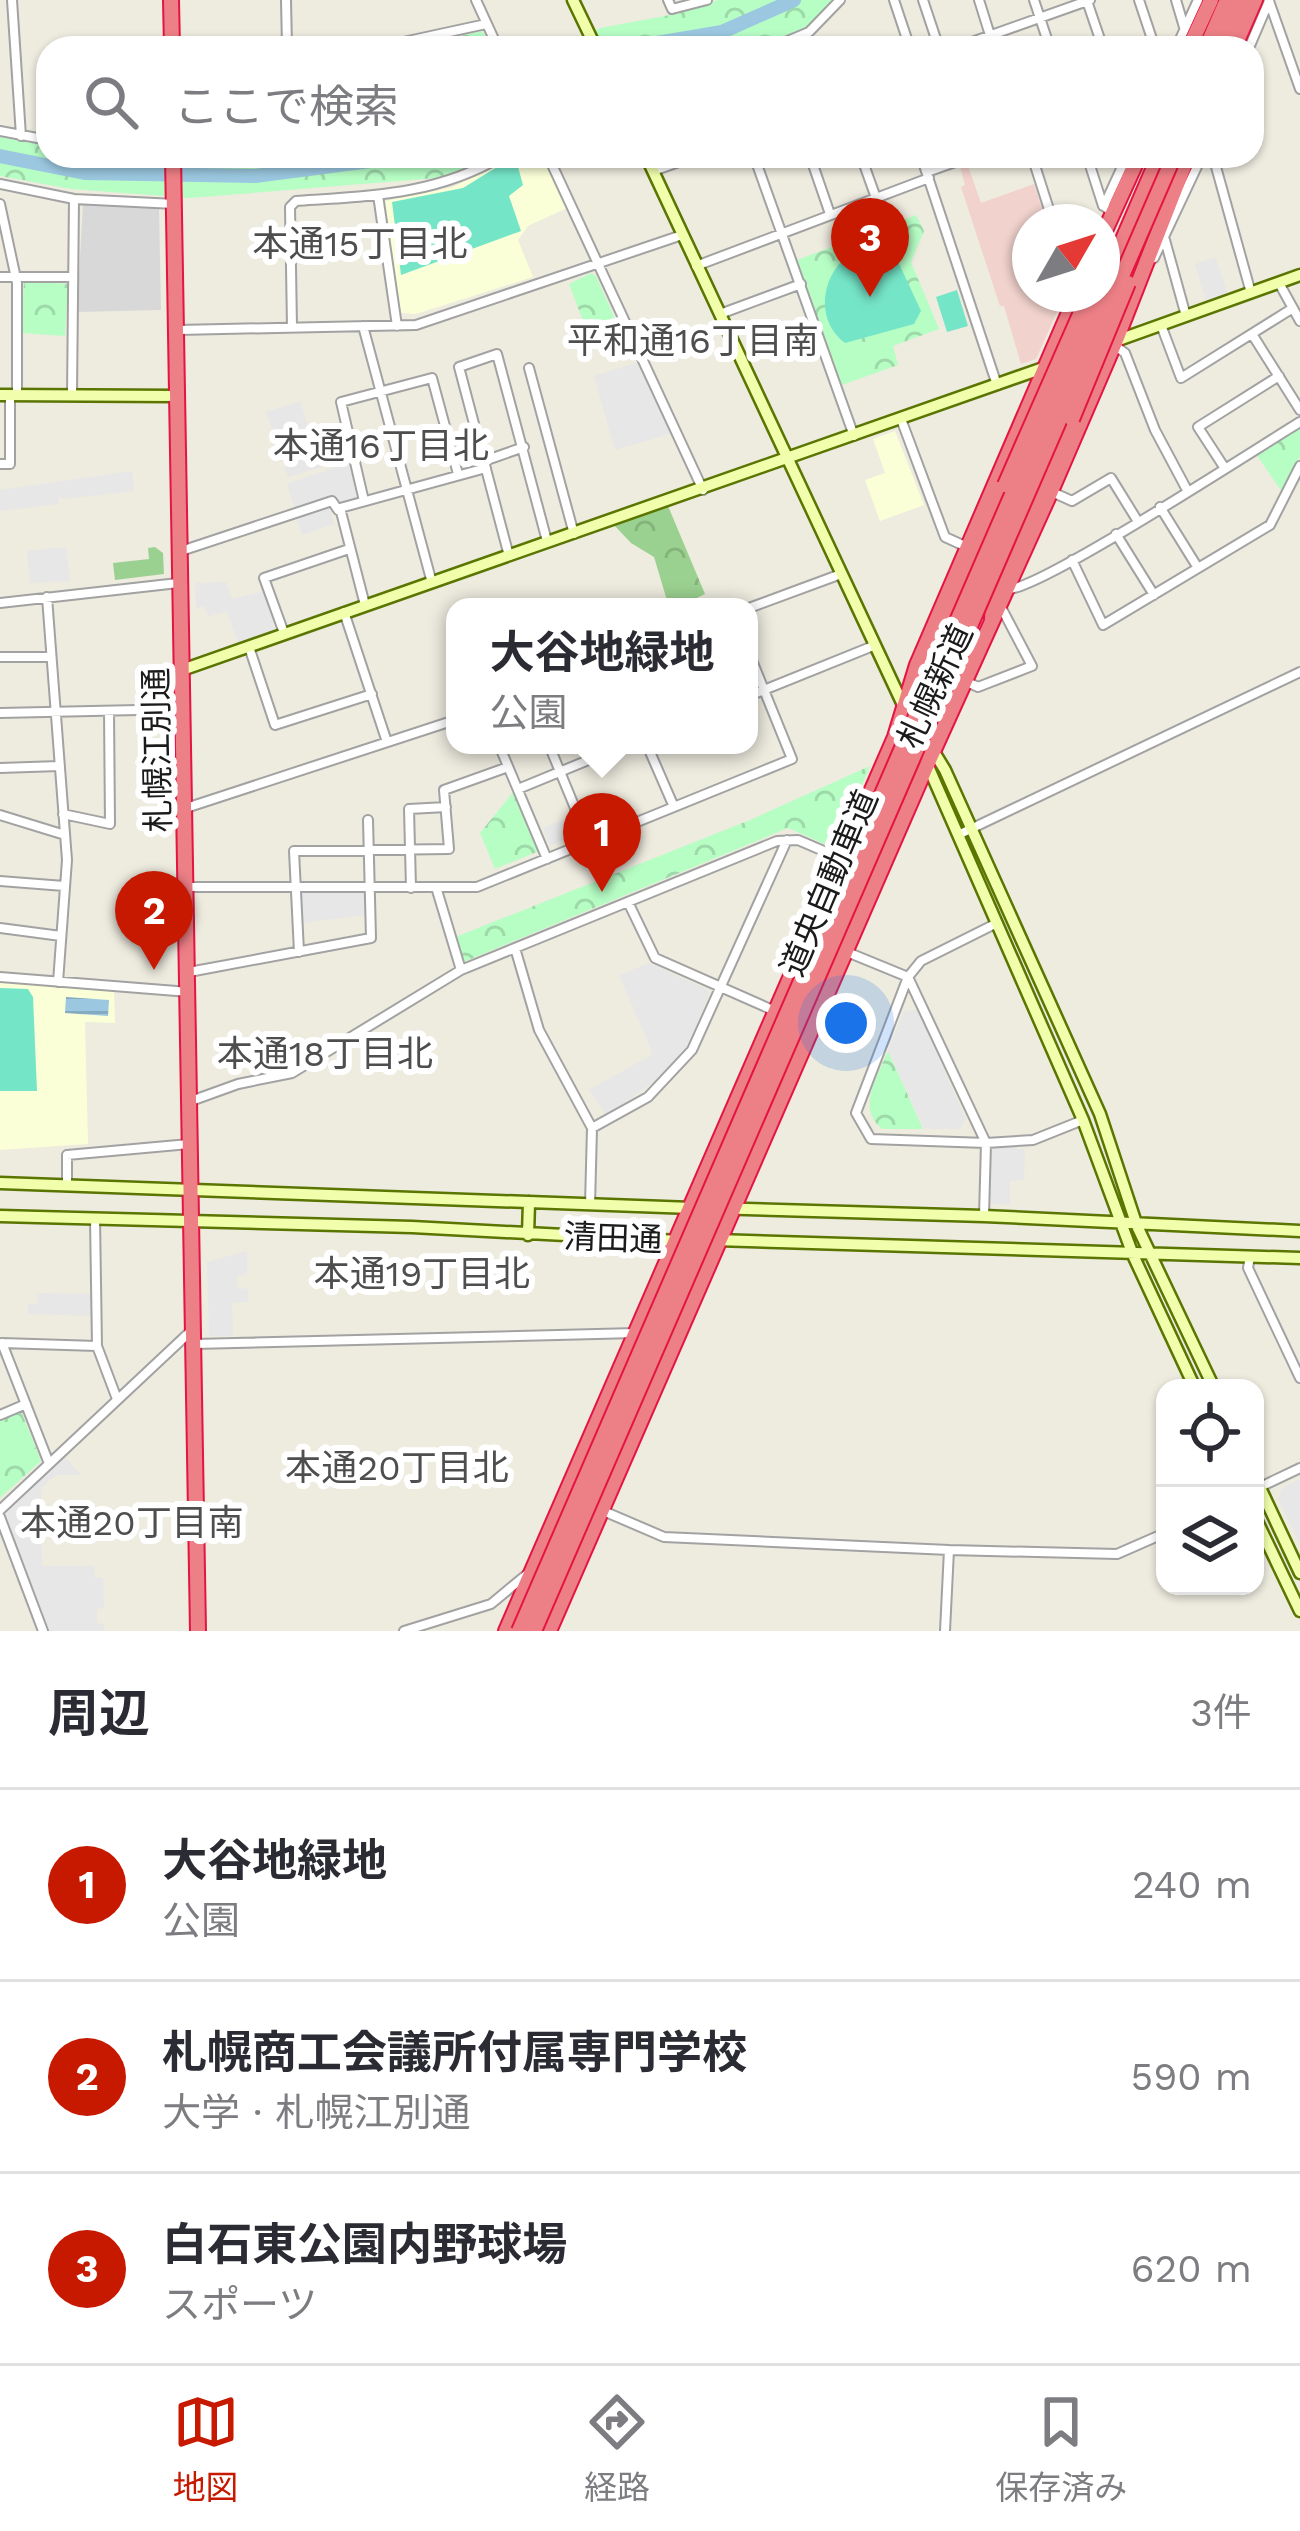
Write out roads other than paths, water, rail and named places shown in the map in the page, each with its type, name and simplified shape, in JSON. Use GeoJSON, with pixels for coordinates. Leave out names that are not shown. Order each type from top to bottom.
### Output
{"type":"FeatureCollection","features":[{"type":"Feature","properties":{"kind":"highway"},"geometry":{"type":"LineString","coordinates":[[171,0],[172,36]]}},
{"type":"Feature","properties":{"kind":"highway"},"geometry":{"type":"LineString","coordinates":[[1194,36],[1211,0]]}},
{"type":"Feature","properties":{"kind":"highway"},"geometry":{"type":"LineString","coordinates":[[1211,36],[1227,0]]}},
{"type":"Feature","properties":{"kind":"highway"},"geometry":{"type":"LineString","coordinates":[[1226,36],[1242,0]]}},
{"type":"Feature","properties":{"kind":"highway"},"geometry":{"type":"LineString","coordinates":[[1239,36],[1255,0]]}},
{"type":"Feature","properties":{"kind":"highway","name":"札幌江別通"},"geometry":{"type":"LineString","coordinates":[[174,168],[198,1631]]}},
{"type":"Feature","properties":{"kind":"highway"},"geometry":{"type":"LineString","coordinates":[[1113,204],[1133,168]]}},
{"type":"Feature","properties":{"kind":"highway"},"geometry":{"type":"LineString","coordinates":[[1120,231],[1152,168]]}},
{"type":"Feature","properties":{"kind":"highway","name":"道央自動車道"},"geometry":{"type":"LineString","coordinates":[[1120,246],[1153,168]]}},
{"type":"Feature","properties":{"kind":"highway","name":"道央自動車道"},"geometry":{"type":"LineString","coordinates":[[534,1631],[1169,168]]}},
{"type":"Feature","properties":{"kind":"highway","name":"札幌新道"},"geometry":{"type":"LineString","coordinates":[[549,1631],[926,767],[992,628],[1115,343],[1183,168]]}},
{"type":"Feature","properties":{"kind":"highway"},"geometry":{"type":"LineString","coordinates":[[992,628],[993,600],[1136,265],[1155,198]]}},
{"type":"Feature","properties":{"kind":"highway","name":"札幌新道"},"geometry":{"type":"LineString","coordinates":[[506,1631],[895,737],[916,665],[1069,312]]}},
{"type":"Feature","properties":{"kind":"highway"},"geometry":{"type":"LineString","coordinates":[[916,665],[939,636],[1081,312]]}},
{"type":"Feature","properties":{"kind":"highway","name":"道央自動車道"},"geometry":{"type":"LineString","coordinates":[[519,1631],[1092,312]]}},
{"type":"Feature","properties":{"kind":"street"},"geometry":{"type":"LineString","coordinates":[[12,0],[21,136]]}},
{"type":"Feature","properties":{"kind":"street"},"geometry":{"type":"LineString","coordinates":[[286,0],[287,36]]}},
{"type":"Feature","properties":{"kind":"street"},"geometry":{"type":"LineString","coordinates":[[476,0],[492,36]]}},
{"type":"Feature","properties":{"kind":"street"},"geometry":{"type":"LineString","coordinates":[[574,0],[590,36]]}},
{"type":"Feature","properties":{"kind":"street"},"geometry":{"type":"LineString","coordinates":[[668,0],[673,9],[707,0]]}},
{"type":"Feature","properties":{"kind":"street"},"geometry":{"type":"LineString","coordinates":[[800,36],[840,0]]}},
{"type":"Feature","properties":{"kind":"street"},"geometry":{"type":"LineString","coordinates":[[894,0],[906,36]]}},
{"type":"Feature","properties":{"kind":"street"},"geometry":{"type":"LineString","coordinates":[[923,0],[935,36]]}},
{"type":"Feature","properties":{"kind":"street"},"geometry":{"type":"LineString","coordinates":[[979,0],[990,35],[1088,0],[1099,36]]}},
{"type":"Feature","properties":{"kind":"street"},"geometry":{"type":"LineString","coordinates":[[1034,0],[1046,36]]}},
{"type":"Feature","properties":{"kind":"street"},"geometry":{"type":"LineString","coordinates":[[1139,0],[1152,36]]}},
{"type":"Feature","properties":{"kind":"street"},"geometry":{"type":"LineString","coordinates":[[1176,0],[1185,28]]}},
{"type":"Feature","properties":{"kind":"street"},"geometry":{"type":"LineString","coordinates":[[1181,36],[1198,0]]}},
{"type":"Feature","properties":{"kind":"street"},"geometry":{"type":"LineString","coordinates":[[1254,36],[1269,0]]}},
{"type":"Feature","properties":{"kind":"street"},"geometry":{"type":"LineString","coordinates":[[1269,0],[1300,89]]}},
{"type":"Feature","properties":{"kind":"street"},"geometry":{"type":"LineString","coordinates":[[440,36],[486,23]]}},
{"type":"Feature","properties":{"kind":"street"},"geometry":{"type":"LineString","coordinates":[[0,131],[36,138]]}},
{"type":"Feature","properties":{"kind":"street"},"geometry":{"type":"LineString","coordinates":[[292,327],[290,207],[296,201],[447,184],[478,168]]}},
{"type":"Feature","properties":{"kind":"street"},"geometry":{"type":"LineString","coordinates":[[554,168],[703,490]]}},
{"type":"Feature","properties":{"kind":"street"},"geometry":{"type":"LineString","coordinates":[[652,168],[904,707],[926,767],[965,832],[1100,1114],[1137,1226],[1210,1379]]}},
{"type":"Feature","properties":{"kind":"street"},"geometry":{"type":"LineString","coordinates":[[653,171],[662,168]]}},
{"type":"Feature","properties":{"kind":"street"},"geometry":{"type":"LineString","coordinates":[[758,168],[854,436]]}},
{"type":"Feature","properties":{"kind":"street"},"geometry":{"type":"LineString","coordinates":[[814,168],[830,214]]}},
{"type":"Feature","properties":{"kind":"street"},"geometry":{"type":"LineString","coordinates":[[865,168],[876,198]]}},
{"type":"Feature","properties":{"kind":"street"},"geometry":{"type":"LineString","coordinates":[[925,168],[997,385]]}},
{"type":"Feature","properties":{"kind":"street"},"geometry":{"type":"LineString","coordinates":[[696,266],[944,168]]}},
{"type":"Feature","properties":{"kind":"street"},"geometry":{"type":"LineString","coordinates":[[1036,168],[1047,204]]}},
{"type":"Feature","properties":{"kind":"street"},"geometry":{"type":"LineString","coordinates":[[1093,168],[1109,204]]}},
{"type":"Feature","properties":{"kind":"street"},"geometry":{"type":"LineString","coordinates":[[1112,204],[1123,168]]}},
{"type":"Feature","properties":{"kind":"street"},"geometry":{"type":"LineString","coordinates":[[1138,284],[1165,239],[1197,168]]}},
{"type":"Feature","properties":{"kind":"street"},"geometry":{"type":"LineString","coordinates":[[1216,168],[1251,293]]}},
{"type":"Feature","properties":{"kind":"street"},"geometry":{"type":"LineString","coordinates":[[0,184],[74,199],[175,199]]}},
{"type":"Feature","properties":{"kind":"street"},"geometry":{"type":"LineString","coordinates":[[378,195],[397,326]]}},
{"type":"Feature","properties":{"kind":"street"},"geometry":{"type":"LineString","coordinates":[[72,395],[74,199]]}},
{"type":"Feature","properties":{"kind":"street"},"geometry":{"type":"LineString","coordinates":[[0,204],[16,276],[10,464],[0,464]]}},
{"type":"Feature","properties":{"kind":"street"},"geometry":{"type":"LineString","coordinates":[[177,330],[397,326],[438,319],[682,236]]}},
{"type":"Feature","properties":{"kind":"street"},"geometry":{"type":"LineString","coordinates":[[1165,239],[1186,316]]}},
{"type":"Feature","properties":{"kind":"street"},"geometry":{"type":"LineString","coordinates":[[182,670],[703,490],[1300,275]]}},
{"type":"Feature","properties":{"kind":"street"},"geometry":{"type":"LineString","coordinates":[[0,277],[73,277]]}},
{"type":"Feature","properties":{"kind":"street"},"geometry":{"type":"LineString","coordinates":[[1279,283],[1300,321]]}},
{"type":"Feature","properties":{"kind":"street"},"geometry":{"type":"LineString","coordinates":[[720,314],[801,284]]}},
{"type":"Feature","properties":{"kind":"street"},"geometry":{"type":"LineString","coordinates":[[1161,325],[1181,378],[1293,308]]}},
{"type":"Feature","properties":{"kind":"street"},"geometry":{"type":"LineString","coordinates":[[363,326],[432,583]]}},
{"type":"Feature","properties":{"kind":"street"},"geometry":{"type":"LineString","coordinates":[[1252,334],[1300,410]]}},
{"type":"Feature","properties":{"kind":"street"},"geometry":{"type":"LineString","coordinates":[[1115,343],[1125,353],[1187,490]]}},
{"type":"Feature","properties":{"kind":"street"},"geometry":{"type":"LineString","coordinates":[[509,556],[459,367],[496,354],[548,543]]}},
{"type":"Feature","properties":{"kind":"street"},"geometry":{"type":"LineString","coordinates":[[529,368],[574,534]]}},
{"type":"Feature","properties":{"kind":"street"},"geometry":{"type":"LineString","coordinates":[[1224,467],[1198,427],[1279,376]]}},
{"type":"Feature","properties":{"kind":"street"},"geometry":{"type":"LineString","coordinates":[[364,501],[341,402],[432,378],[458,474]]}},
{"type":"Feature","properties":{"kind":"street"},"geometry":{"type":"LineString","coordinates":[[9,395],[177,396]]}},
{"type":"Feature","properties":{"kind":"street"},"geometry":{"type":"LineString","coordinates":[[901,419],[945,537],[968,548]]}},
{"type":"Feature","properties":{"kind":"street"},"geometry":{"type":"LineString","coordinates":[[1008,589],[1020,590],[1300,422]]}},
{"type":"Feature","properties":{"kind":"street"},"geometry":{"type":"LineString","coordinates":[[338,510],[458,474],[524,447]]}},
{"type":"Feature","properties":{"kind":"street"},"geometry":{"type":"LineString","coordinates":[[1072,560],[1103,625],[1270,525],[1300,466]]}},
{"type":"Feature","properties":{"kind":"street"},"geometry":{"type":"LineString","coordinates":[[1051,491],[1072,501],[1111,478],[1137,520]]}},
{"type":"Feature","properties":{"kind":"street"},"geometry":{"type":"LineString","coordinates":[[179,552],[332,501],[365,605]]}},
{"type":"Feature","properties":{"kind":"street"},"geometry":{"type":"LineString","coordinates":[[1160,507],[1198,568]]}},
{"type":"Feature","properties":{"kind":"street"},"geometry":{"type":"LineString","coordinates":[[1116,534],[1154,595]]}},
{"type":"Feature","properties":{"kind":"street"},"geometry":{"type":"LineString","coordinates":[[284,633],[264,578],[349,549]]}},
{"type":"Feature","properties":{"kind":"street"},"geometry":{"type":"LineString","coordinates":[[758,605],[841,574]]}},
{"type":"Feature","properties":{"kind":"street"},"geometry":{"type":"LineString","coordinates":[[0,603],[180,583]]}},
{"type":"Feature","properties":{"kind":"street"},"geometry":{"type":"LineString","coordinates":[[47,597],[65,835],[58,982]]}},
{"type":"Feature","properties":{"kind":"street"},"geometry":{"type":"LineString","coordinates":[[967,682],[978,687],[1032,666],[1001,606]]}},
{"type":"Feature","properties":{"kind":"street"},"geometry":{"type":"LineString","coordinates":[[344,613],[388,742]]}},
{"type":"Feature","properties":{"kind":"street"},"geometry":{"type":"LineString","coordinates":[[248,646],[275,725],[372,694]]}},
{"type":"Feature","properties":{"kind":"street"},"geometry":{"type":"LineString","coordinates":[[758,692],[873,646]]}},
{"type":"Feature","properties":{"kind":"street"},"geometry":{"type":"LineString","coordinates":[[0,657],[51,657]]}},
{"type":"Feature","properties":{"kind":"street"},"geometry":{"type":"LineString","coordinates":[[965,832],[1300,672]]}},
{"type":"Feature","properties":{"kind":"street"},"geometry":{"type":"LineString","coordinates":[[187,887],[477,887],[792,759],[758,675]]}},
{"type":"Feature","properties":{"kind":"street"},"geometry":{"type":"LineString","coordinates":[[904,707],[934,749],[997,923],[1083,1120],[1133,1255],[1191,1379]]}},
{"type":"Feature","properties":{"kind":"street"},"geometry":{"type":"LineString","coordinates":[[0,713],[184,709]]}},
{"type":"Feature","properties":{"kind":"street"},"geometry":{"type":"LineString","coordinates":[[63,814],[110,824],[109,711]]}},
{"type":"Feature","properties":{"kind":"street"},"geometry":{"type":"LineString","coordinates":[[184,808],[446,723]]}},
{"type":"Feature","properties":{"kind":"street"},"geometry":{"type":"LineString","coordinates":[[503,754],[547,859]]}},
{"type":"Feature","properties":{"kind":"street"},"geometry":{"type":"LineString","coordinates":[[553,754],[589,842]]}},
{"type":"Feature","properties":{"kind":"street"},"geometry":{"type":"LineString","coordinates":[[650,754],[674,808]]}},
{"type":"Feature","properties":{"kind":"street"},"geometry":{"type":"LineString","coordinates":[[518,789],[601,755]]}},
{"type":"Feature","properties":{"kind":"street"},"geometry":{"type":"LineString","coordinates":[[0,768],[59,766]]}},
{"type":"Feature","properties":{"kind":"street"},"geometry":{"type":"LineString","coordinates":[[299,952],[294,851],[449,849],[444,790],[508,767]]}},
{"type":"Feature","properties":{"kind":"street"},"geometry":{"type":"LineString","coordinates":[[411,888],[409,809],[446,806]]}},
{"type":"Feature","properties":{"kind":"street"},"geometry":{"type":"LineString","coordinates":[[0,815],[65,835]]}},
{"type":"Feature","properties":{"kind":"street"},"geometry":{"type":"LineString","coordinates":[[189,972],[371,938],[368,820]]}},
{"type":"Feature","properties":{"kind":"street"},"geometry":{"type":"LineString","coordinates":[[191,1101],[238,1084],[292,1073],[461,970],[788,838],[842,859]]}},
{"type":"Feature","properties":{"kind":"street"},"geometry":{"type":"LineString","coordinates":[[592,1129],[636,1105],[672,1075],[700,1037],[788,838]]}},
{"type":"Feature","properties":{"kind":"street"},"geometry":{"type":"LineString","coordinates":[[0,881],[65,886]]}},
{"type":"Feature","properties":{"kind":"street"},"geometry":{"type":"LineString","coordinates":[[436,887],[461,970]]}},
{"type":"Feature","properties":{"kind":"street"},"geometry":{"type":"LineString","coordinates":[[628,902],[655,958],[775,1011]]}},
{"type":"Feature","properties":{"kind":"street"},"geometry":{"type":"LineString","coordinates":[[997,923],[920,961],[908,977],[856,1113],[871,1138],[986,1143],[1033,1141],[1083,1120]]}},
{"type":"Feature","properties":{"kind":"street"},"geometry":{"type":"LineString","coordinates":[[0,928],[61,936]]}},
{"type":"Feature","properties":{"kind":"street"},"geometry":{"type":"LineString","coordinates":[[515,948],[539,1030],[592,1129],[590,1204]]}},
{"type":"Feature","properties":{"kind":"street"},"geometry":{"type":"LineString","coordinates":[[846,951],[908,977],[986,1143],[984,1216]]}},
{"type":"Feature","properties":{"kind":"street"},"geometry":{"type":"LineString","coordinates":[[0,977],[188,992]]}},
{"type":"Feature","properties":{"kind":"street"},"geometry":{"type":"LineString","coordinates":[[67,1186],[67,1155],[190,1144]]}},
{"type":"Feature","properties":{"kind":"street","name":"清田通"},"geometry":{"type":"LineString","coordinates":[[0,1184],[984,1216],[1300,1232]]}},
{"type":"Feature","properties":{"kind":"street"},"geometry":{"type":"LineString","coordinates":[[412,1198],[412,1227]]}},
{"type":"Feature","properties":{"kind":"street"},"geometry":{"type":"LineString","coordinates":[[528,1235],[529,1202]]}},
{"type":"Feature","properties":{"kind":"street","name":"清田通"},"geometry":{"type":"LineString","coordinates":[[0,1216],[1300,1258]]}},
{"type":"Feature","properties":{"kind":"street"},"geometry":{"type":"LineString","coordinates":[[95,1218],[97,1346],[116,1399]]}},
{"type":"Feature","properties":{"kind":"street"},"geometry":{"type":"LineString","coordinates":[[1254,1229],[1248,1268],[1300,1378]]}},
{"type":"Feature","properties":{"kind":"street"},"geometry":{"type":"LineString","coordinates":[[43,1631],[0,1513],[48,1461],[194,1336],[636,1333]]}},
{"type":"Feature","properties":{"kind":"street"},"geometry":{"type":"LineString","coordinates":[[48,1461],[1,1343],[97,1346]]}},
{"type":"Feature","properties":{"kind":"street"},"geometry":{"type":"LineString","coordinates":[[0,1414],[26,1404]]}},
{"type":"Feature","properties":{"kind":"street"},"geometry":{"type":"LineString","coordinates":[[1264,1481],[1300,1468]]}},
{"type":"Feature","properties":{"kind":"street"},"geometry":{"type":"LineString","coordinates":[[1257,1487],[1300,1573]]}},
{"type":"Feature","properties":{"kind":"street"},"geometry":{"type":"LineString","coordinates":[[566,1496],[664,1537],[1117,1554],[1156,1537]]}},
{"type":"Feature","properties":{"kind":"street"},"geometry":{"type":"LineString","coordinates":[[1264,1536],[1300,1611]]}},
{"type":"Feature","properties":{"kind":"street"},"geometry":{"type":"LineString","coordinates":[[946,1631],[949,1550]]}},
{"type":"Feature","properties":{"kind":"street"},"geometry":{"type":"LineString","coordinates":[[404,1631],[490,1604],[514,1588],[536,1564]]}},
{"type":"Feature","properties":{"kind":"water"},"geometry":{"type":"Polygon","coordinates":[[[66,997],[109,1000],[108,1016],[65,1013],[66,997]]]}},
{"type":"Feature","properties":{"kind":"waterway"},"geometry":{"type":"LineString","coordinates":[[698,36],[722,32],[794,0]]}},
{"type":"Feature","properties":{"kind":"waterway"},"geometry":{"type":"LineString","coordinates":[[0,156],[36,163]]}},
{"type":"Feature","properties":{"kind":"waterway"},"geometry":{"type":"LineString","coordinates":[[60,168],[85,173],[255,176],[316,168]]}},
{"type":"Feature","properties":{"kind":"place","name":"白石東公園内野球場"},"geometry":{"type":"Point","coordinates":[870,297]}},
{"type":"Feature","properties":{"kind":"place","name":"大谷地緑地"},"geometry":{"type":"Point","coordinates":[602,892]}},
{"type":"Feature","properties":{"kind":"place","name":"札幌商工会議所付属専門学校"},"geometry":{"type":"Point","coordinates":[154,970]}},
{"type":"Feature","properties":{"kind":"district","name":"本通15丁目北"},"geometry":{"type":"Point","coordinates":[360,244]}},
{"type":"Feature","properties":{"kind":"district","name":"平和通16丁目南"},"geometry":{"type":"Point","coordinates":[693,341]}},
{"type":"Feature","properties":{"kind":"district","name":"本通16丁目北"},"geometry":{"type":"Point","coordinates":[381,446]}},
{"type":"Feature","properties":{"kind":"district","name":"本通18丁目北"},"geometry":{"type":"Point","coordinates":[325,1054]}},
{"type":"Feature","properties":{"kind":"district","name":"本通19丁目北"},"geometry":{"type":"Point","coordinates":[422,1274]}},
{"type":"Feature","properties":{"kind":"district","name":"本通20丁目北"},"geometry":{"type":"Point","coordinates":[397,1468]}},
{"type":"Feature","properties":{"kind":"district","name":"本通20丁目南"},"geometry":{"type":"Point","coordinates":[132,1523]}}]}
